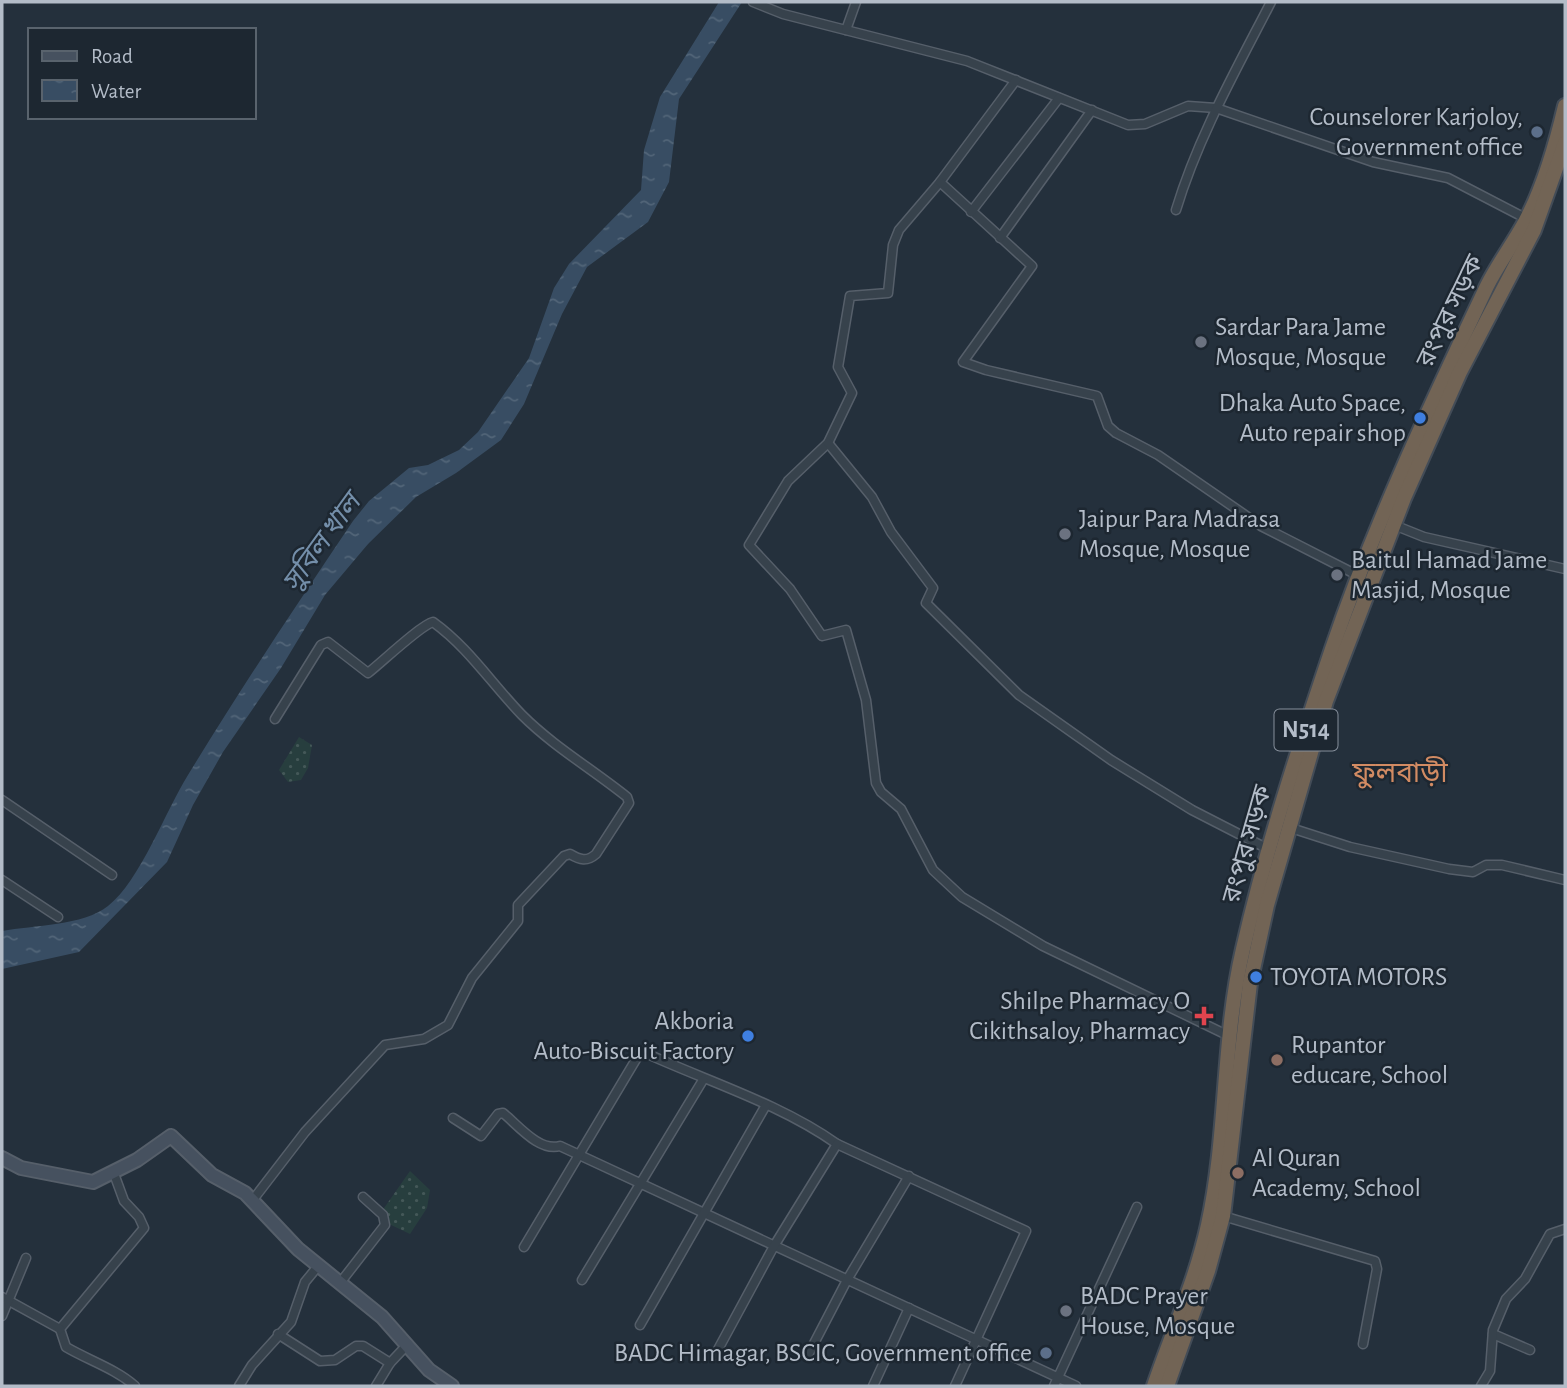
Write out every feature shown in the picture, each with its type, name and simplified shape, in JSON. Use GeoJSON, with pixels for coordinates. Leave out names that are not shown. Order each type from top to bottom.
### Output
{"type":"FeatureCollection","features":[{"type":"Feature","properties":{"kind":"highway","name":"রংপুর সড়ক"},"geometry":{"type":"LineString","coordinates":[[1154,1386],[1189,1289],[1208,1225],[1224,1101],[1229,1036],[1242,950],[1332,647],[1431,406],[1489,281],[1527,219],[1559,134],[1565,106]]}},
{"type":"Feature","properties":{"kind":"highway","name":"রংপুর সড়ক"},"geometry":{"type":"LineString","coordinates":[[1167,1386],[1208,1271],[1223,1216],[1250,983],[1267,905],[1292,828],[1326,701],[1394,525],[1460,372],[1534,230],[1565,143]]}},
{"type":"Feature","properties":{"kind":"street"},"geometry":{"type":"LineString","coordinates":[[754,2],[783,14],[967,61],[1137,126],[1188,106],[1216,107],[1373,162],[1448,178],[1527,219]]}},
{"type":"Feature","properties":{"kind":"street"},"geometry":{"type":"LineString","coordinates":[[846,30],[856,2]]}},
{"type":"Feature","properties":{"kind":"street"},"geometry":{"type":"LineString","coordinates":[[1176,210],[1187,173],[1216,107],[1271,2]]}},
{"type":"Feature","properties":{"kind":"street"},"geometry":{"type":"LineString","coordinates":[[1016,80],[940,182],[899,230],[893,245],[888,293],[850,296],[838,367],[852,393],[828,443],[788,481],[749,545],[790,589],[822,636],[846,630],[866,700],[876,783],[881,792],[901,809],[933,870],[962,897],[1044,946],[1229,1036]]}},
{"type":"Feature","properties":{"kind":"street"},"geometry":{"type":"LineString","coordinates":[[971,212],[1059,98]]}},
{"type":"Feature","properties":{"kind":"street"},"geometry":{"type":"LineString","coordinates":[[1000,237],[1092,110]]}},
{"type":"Feature","properties":{"kind":"street"},"geometry":{"type":"LineString","coordinates":[[940,182],[1032,267],[963,362],[1097,396],[1108,426],[1116,433],[1158,455],[1261,526],[1359,576]]}},
{"type":"Feature","properties":{"kind":"street"},"geometry":{"type":"LineString","coordinates":[[828,443],[872,497],[891,532],[933,589],[926,603],[1019,695],[1111,760],[1192,810],[1270,849]]}},
{"type":"Feature","properties":{"kind":"street"},"geometry":{"type":"LineString","coordinates":[[1394,525],[1424,537],[1565,569]]}},
{"type":"Feature","properties":{"kind":"street"},"geometry":{"type":"LineString","coordinates":[[252,1201],[268,1185],[305,1132],[385,1045],[424,1039],[448,1025],[472,978],[518,921],[518,905],[564,856],[570,854],[580,860],[590,859],[596,854],[629,803],[619,791],[558,747],[521,714],[459,640],[433,622],[424,625],[406,644],[368,673],[328,642],[321,645],[275,719]]}},
{"type":"Feature","properties":{"kind":"street"},"geometry":{"type":"LineString","coordinates":[[2,800],[112,875]]}},
{"type":"Feature","properties":{"kind":"street"},"geometry":{"type":"LineString","coordinates":[[1292,828],[1350,847],[1449,869],[1473,872],[1486,866],[1502,865],[1565,880]]}},
{"type":"Feature","properties":{"kind":"street"},"geometry":{"type":"LineString","coordinates":[[2,880],[58,917]]}},
{"type":"Feature","properties":{"kind":"street"},"geometry":{"type":"LineString","coordinates":[[524,1247],[641,1051],[766,1105],[820,1132],[837,1144],[1026,1231],[955,1386]]}},
{"type":"Feature","properties":{"kind":"street"},"geometry":{"type":"LineString","coordinates":[[582,1280],[703,1080]]}},
{"type":"Feature","properties":{"kind":"street"},"geometry":{"type":"LineString","coordinates":[[640,1325],[766,1105]]}},
{"type":"Feature","properties":{"kind":"street"},"geometry":{"type":"LineString","coordinates":[[453,1118],[481,1136],[498,1114],[503,1114],[548,1147],[560,1146],[578,1157],[978,1339],[1056,1382],[1076,1386]]}},
{"type":"Feature","properties":{"kind":"street"},"geometry":{"type":"LineString","coordinates":[[2,1158],[21,1168],[93,1182],[137,1160],[169,1135],[212,1175],[237,1188],[252,1201],[298,1249],[382,1317],[429,1370],[452,1386]]}},
{"type":"Feature","properties":{"kind":"street"},"geometry":{"type":"LineString","coordinates":[[715,1355],[774,1246],[837,1144]]}},
{"type":"Feature","properties":{"kind":"street"},"geometry":{"type":"LineString","coordinates":[[60,1329],[144,1228],[139,1217],[124,1201],[113,1171]]}},
{"type":"Feature","properties":{"kind":"street"},"geometry":{"type":"LineString","coordinates":[[809,1353],[847,1280],[909,1176]]}},
{"type":"Feature","properties":{"kind":"street"},"geometry":{"type":"LineString","coordinates":[[340,1283],[385,1224],[383,1215],[363,1197]]}},
{"type":"Feature","properties":{"kind":"street"},"geometry":{"type":"LineString","coordinates":[[1056,1382],[1137,1207]]}},
{"type":"Feature","properties":{"kind":"street"},"geometry":{"type":"LineString","coordinates":[[1223,1216],[1375,1261],[1377,1269],[1363,1344]]}},
{"type":"Feature","properties":{"kind":"street"},"geometry":{"type":"LineString","coordinates":[[1481,1386],[1490,1371],[1493,1334],[1506,1299],[1525,1279],[1550,1234],[1565,1229]]}},
{"type":"Feature","properties":{"kind":"street"},"geometry":{"type":"LineString","coordinates":[[2,1316],[5,1298],[26,1258]]}},
{"type":"Feature","properties":{"kind":"street"},"geometry":{"type":"LineString","coordinates":[[239,1386],[252,1365],[291,1322],[305,1282],[319,1265]]}},
{"type":"Feature","properties":{"kind":"street"},"geometry":{"type":"LineString","coordinates":[[5,1298],[60,1329],[66,1347],[135,1386]]}},
{"type":"Feature","properties":{"kind":"street"},"geometry":{"type":"LineString","coordinates":[[873,1386],[909,1308]]}},
{"type":"Feature","properties":{"kind":"street"},"geometry":{"type":"LineString","coordinates":[[278,1334],[320,1361],[335,1360],[356,1346],[363,1346],[390,1363]]}},
{"type":"Feature","properties":{"kind":"street"},"geometry":{"type":"LineString","coordinates":[[1493,1334],[1530,1350]]}},
{"type":"Feature","properties":{"kind":"street"},"geometry":{"type":"LineString","coordinates":[[376,1386],[390,1363],[408,1344]]}},
{"type":"Feature","properties":{"kind":"green space"},"geometry":{"type":"Polygon","coordinates":[[[299,737],[312,745],[308,768],[301,780],[288,782],[279,770],[299,737]]]}},
{"type":"Feature","properties":{"kind":"green space"},"geometry":{"type":"Polygon","coordinates":[[[410,1171],[430,1190],[427,1208],[410,1234],[387,1223],[388,1216],[382,1211],[410,1171]]]}},
{"type":"Feature","properties":{"kind":"water"},"geometry":{"type":"Polygon","coordinates":[[[719,2],[742,2],[679,99],[669,182],[648,222],[587,267],[562,314],[524,404],[501,440],[456,473],[416,497],[368,544],[325,595],[281,668],[223,752],[193,805],[167,862],[79,952],[2,969],[2,931],[72,921],[98,913],[120,895],[142,863],[208,743],[353,521],[369,501],[409,468],[428,465],[459,450],[478,432],[529,358],[554,288],[569,264],[641,190],[644,150],[660,97],[719,2]]]}},
{"type":"Feature","properties":{"kind":"place","name":"Counselorer Karjoloy, Government office"},"geometry":{"type":"Point","coordinates":[1537,132]}},
{"type":"Feature","properties":{"kind":"place","name":"Sardar Para Jame Mosque, Mosque"},"geometry":{"type":"Point","coordinates":[1201,342]}},
{"type":"Feature","properties":{"kind":"place","name":"Dhaka Auto Space, Auto repair shop"},"geometry":{"type":"Point","coordinates":[1420,418]}},
{"type":"Feature","properties":{"kind":"place","name":"Jaipur Para Madrasa Mosque, Mosque"},"geometry":{"type":"Point","coordinates":[1065,534]}},
{"type":"Feature","properties":{"kind":"place","name":"Baitul Hamad Jame Masjid, Mosque"},"geometry":{"type":"Point","coordinates":[1337,575]}},
{"type":"Feature","properties":{"kind":"place","name":"TOYOTA MOTORS"},"geometry":{"type":"Point","coordinates":[1256,977]}},
{"type":"Feature","properties":{"kind":"place","name":"Shilpe Pharmacy O Cikithsaloy, Pharmacy"},"geometry":{"type":"Point","coordinates":[1204,1016]}},
{"type":"Feature","properties":{"kind":"place","name":"Akboria Auto-Biscuit Factory"},"geometry":{"type":"Point","coordinates":[748,1036]}},
{"type":"Feature","properties":{"kind":"place","name":"Rupantor educare, School"},"geometry":{"type":"Point","coordinates":[1277,1060]}},
{"type":"Feature","properties":{"kind":"place","name":"Al Quran Academy, School"},"geometry":{"type":"Point","coordinates":[1238,1173]}},
{"type":"Feature","properties":{"kind":"place","name":"BADC Prayer House, Mosque"},"geometry":{"type":"Point","coordinates":[1066,1311]}},
{"type":"Feature","properties":{"kind":"place","name":"BADC Himagar, BSCIC, Government office"},"geometry":{"type":"Point","coordinates":[1046,1353]}},
{"type":"Feature","properties":{"kind":"district","name":"ফুলবাড়ী"},"geometry":{"type":"Point","coordinates":[1400,774]}},
{"type":"Feature","properties":{"kind":"water label","name":"সুবিল খাল"},"geometry":{"type":"Point","coordinates":[322,543]}}]}
